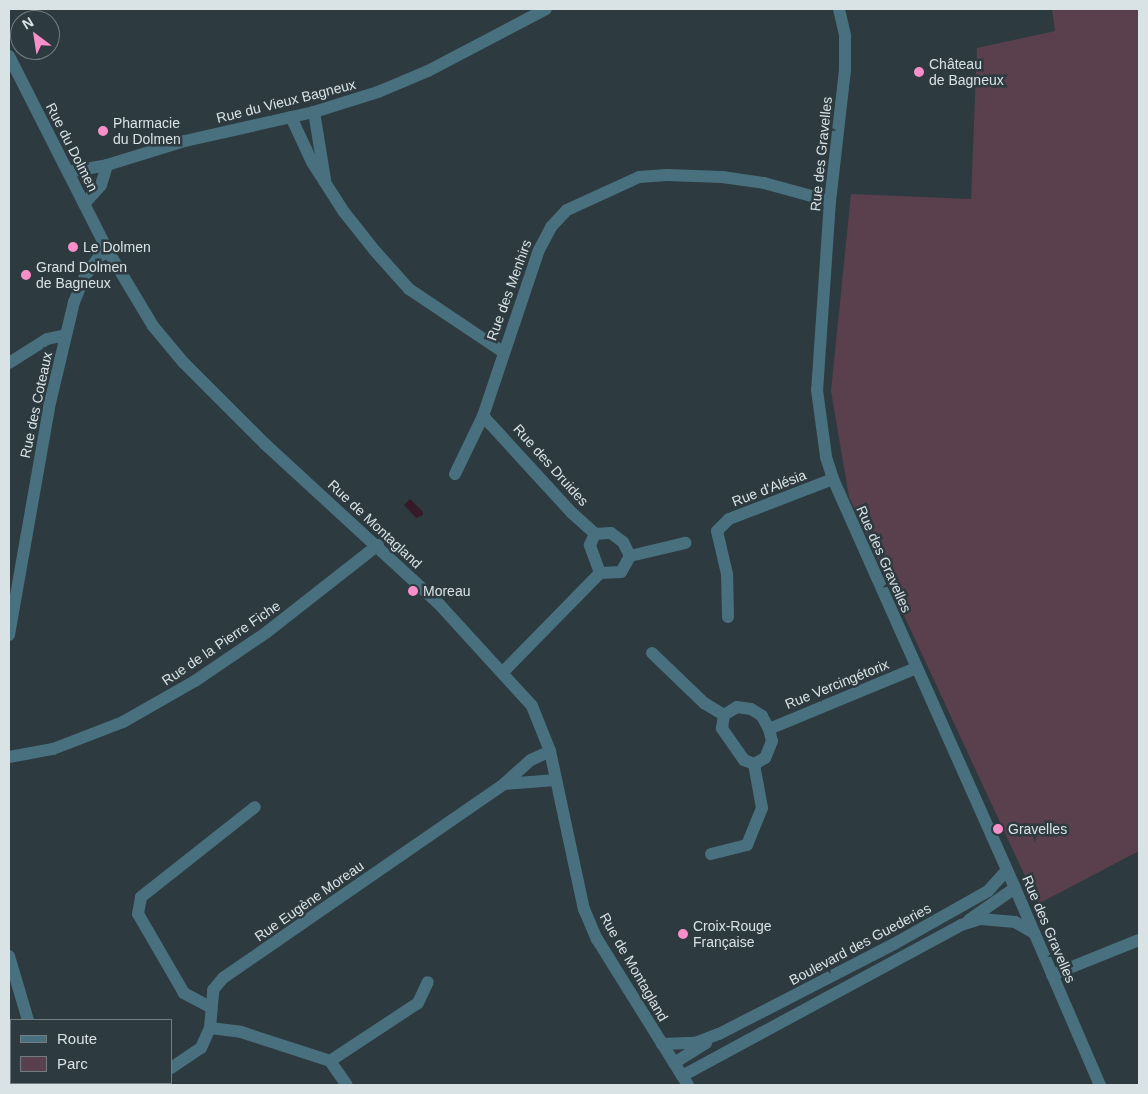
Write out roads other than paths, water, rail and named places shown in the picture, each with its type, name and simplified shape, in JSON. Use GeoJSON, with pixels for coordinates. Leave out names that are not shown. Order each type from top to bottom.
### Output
{"type":"FeatureCollection","features":[{"type":"Feature","properties":{"kind":"street","name":"Rue du Vieux Bagneux"},"geometry":{"type":"LineString","coordinates":[[68,172],[107,166],[185,141],[291,118],[378,92],[428,71],[546,9]]}},
{"type":"Feature","properties":{"kind":"street","name":"Rue des Gravelles"},"geometry":{"type":"LineString","coordinates":[[839,9],[845,36],[845,70],[830,201],[817,390],[821,429],[833,479],[1016,888],[1100,1085]]}},
{"type":"Feature","properties":{"kind":"street","name":"Rue du Dolmen"},"geometry":{"type":"LineString","coordinates":[[9,56],[108,251]]}},
{"type":"Feature","properties":{"kind":"street"},"geometry":{"type":"LineString","coordinates":[[314,112],[325,179]]}},
{"type":"Feature","properties":{"kind":"street"},"geometry":{"type":"LineString","coordinates":[[291,118],[312,162],[325,179],[344,212],[410,289],[503,352]]}},
{"type":"Feature","properties":{"kind":"street"},"geometry":{"type":"LineString","coordinates":[[84,204],[101,185],[107,166]]}},
{"type":"Feature","properties":{"kind":"street","name":"Rue des Menhirs"},"geometry":{"type":"LineString","coordinates":[[455,474],[484,416],[503,352],[538,250],[551,227],[567,210],[609,188],[638,177],[722,177],[764,183],[830,201]]}},
{"type":"Feature","properties":{"kind":"street","name":"Rue des Coteaux"},"geometry":{"type":"LineString","coordinates":[[9,635],[49,407],[74,302],[85,276],[99,256],[108,251]]}},
{"type":"Feature","properties":{"kind":"street","name":"Rue de Montagland"},"geometry":{"type":"LineString","coordinates":[[108,251],[153,326],[183,362],[265,444],[378,545],[503,672],[532,706],[550,751],[584,909],[597,939],[685,1080]]}},
{"type":"Feature","properties":{"kind":"street"},"geometry":{"type":"LineString","coordinates":[[9,363],[47,339],[66,336]]}},
{"type":"Feature","properties":{"kind":"street","name":"Rue des Druides"},"geometry":{"type":"LineString","coordinates":[[484,416],[572,514],[595,534]]}},
{"type":"Feature","properties":{"kind":"street","name":"Rue d'Alésia"},"geometry":{"type":"LineString","coordinates":[[728,617],[727,574],[717,531],[729,519],[833,479]]}},
{"type":"Feature","properties":{"kind":"street"},"geometry":{"type":"LineString","coordinates":[[600,573],[590,545],[595,534],[611,533],[623,542],[630,556]]}},
{"type":"Feature","properties":{"kind":"street"},"geometry":{"type":"LineString","coordinates":[[503,672],[600,573],[621,572],[630,556],[685,543]]}},
{"type":"Feature","properties":{"kind":"street","name":"Rue de la Pierre Fiche"},"geometry":{"type":"LineString","coordinates":[[9,757],[53,749],[123,722],[195,682],[267,632],[378,545]]}},
{"type":"Feature","properties":{"kind":"street"},"geometry":{"type":"LineString","coordinates":[[652,653],[704,703],[724,715]]}},
{"type":"Feature","properties":{"kind":"street","name":"Rue Vercingétorix"},"geometry":{"type":"LineString","coordinates":[[769,728],[916,668]]}},
{"type":"Feature","properties":{"kind":"street"},"geometry":{"type":"LineString","coordinates":[[737,707],[751,709],[762,716],[769,728],[772,741],[765,758],[754,764],[744,760],[722,728],[724,715],[737,707]]}},
{"type":"Feature","properties":{"kind":"street","name":"Rue Eugène Moreau"},"geometry":{"type":"LineString","coordinates":[[172,1067],[202,1048],[210,1028],[210,1007],[213,990],[224,978],[504,784],[532,760],[550,751]]}},
{"type":"Feature","properties":{"kind":"street"},"geometry":{"type":"LineString","coordinates":[[711,854],[747,845],[762,808],[754,764]]}},
{"type":"Feature","properties":{"kind":"street"},"geometry":{"type":"LineString","coordinates":[[504,784],[556,780]]}},
{"type":"Feature","properties":{"kind":"street"},"geometry":{"type":"LineString","coordinates":[[210,1007],[184,992],[138,914],[141,897],[255,806]]}},
{"type":"Feature","properties":{"kind":"street","name":"Boulevard des Guederies"},"geometry":{"type":"LineString","coordinates":[[674,1063],[719,1034],[894,944],[988,891],[1008,870]]}},
{"type":"Feature","properties":{"kind":"street"},"geometry":{"type":"LineString","coordinates":[[685,1080],[961,925],[1016,888]]}},
{"type":"Feature","properties":{"kind":"street"},"geometry":{"type":"LineString","coordinates":[[961,925],[981,919],[1015,922],[1034,933]]}},
{"type":"Feature","properties":{"kind":"street"},"geometry":{"type":"LineString","coordinates":[[1052,975],[1139,940]]}},
{"type":"Feature","properties":{"kind":"street"},"geometry":{"type":"LineString","coordinates":[[9,956],[28,1019]]}},
{"type":"Feature","properties":{"kind":"street"},"geometry":{"type":"LineString","coordinates":[[330,1061],[418,1003],[428,982]]}},
{"type":"Feature","properties":{"kind":"street"},"geometry":{"type":"LineString","coordinates":[[210,1028],[241,1032],[330,1061],[347,1085]]}},
{"type":"Feature","properties":{"kind":"street","name":"Boulevard des Guederies"},"geometry":{"type":"LineString","coordinates":[[662,1044],[695,1043],[719,1034]]}},
{"type":"Feature","properties":{"kind":"place","name":"Château de Bagneux"},"geometry":{"type":"Point","coordinates":[919,72]}},
{"type":"Feature","properties":{"kind":"place","name":"Pharmacie du Dolmen"},"geometry":{"type":"Point","coordinates":[103,131]}},
{"type":"Feature","properties":{"kind":"place","name":"Le Dolmen"},"geometry":{"type":"Point","coordinates":[73,247]}},
{"type":"Feature","properties":{"kind":"place","name":"Grand Dolmen de Bagneux"},"geometry":{"type":"Point","coordinates":[26,275]}},
{"type":"Feature","properties":{"kind":"place","name":"Moreau"},"geometry":{"type":"Point","coordinates":[413,591]}},
{"type":"Feature","properties":{"kind":"place","name":"Gravelles"},"geometry":{"type":"Point","coordinates":[998,829]}},
{"type":"Feature","properties":{"kind":"place","name":"Croix-Rouge Française"},"geometry":{"type":"Point","coordinates":[683,934]}}]}
